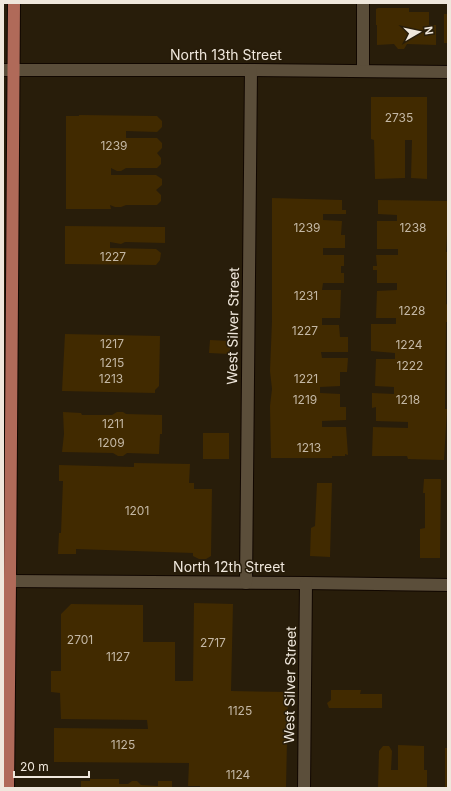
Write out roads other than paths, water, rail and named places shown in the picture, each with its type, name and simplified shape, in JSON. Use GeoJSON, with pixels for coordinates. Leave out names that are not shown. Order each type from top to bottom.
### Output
{"type":"FeatureCollection","features":[{"type":"Feature","properties":{"kind":"main road"},"geometry":{"type":"LineString","coordinates":[[8,788],[10,581],[8,70],[14,3]]}},
{"type":"Feature","properties":{"kind":"street"},"geometry":{"type":"LineString","coordinates":[[363,3],[363,71]]}},
{"type":"Feature","properties":{"kind":"street","name":"North 13th Street"},"geometry":{"type":"LineString","coordinates":[[8,70],[448,72]]}},
{"type":"Feature","properties":{"kind":"street","name":"West Silver Street"},"geometry":{"type":"LineString","coordinates":[[246,582],[251,70]]}},
{"type":"Feature","properties":{"kind":"street","name":"North 12th Street"},"geometry":{"type":"LineString","coordinates":[[10,581],[448,585]]}},
{"type":"Feature","properties":{"kind":"street","name":"West Silver Street"},"geometry":{"type":"LineString","coordinates":[[304,788],[306,583]]}}]}
